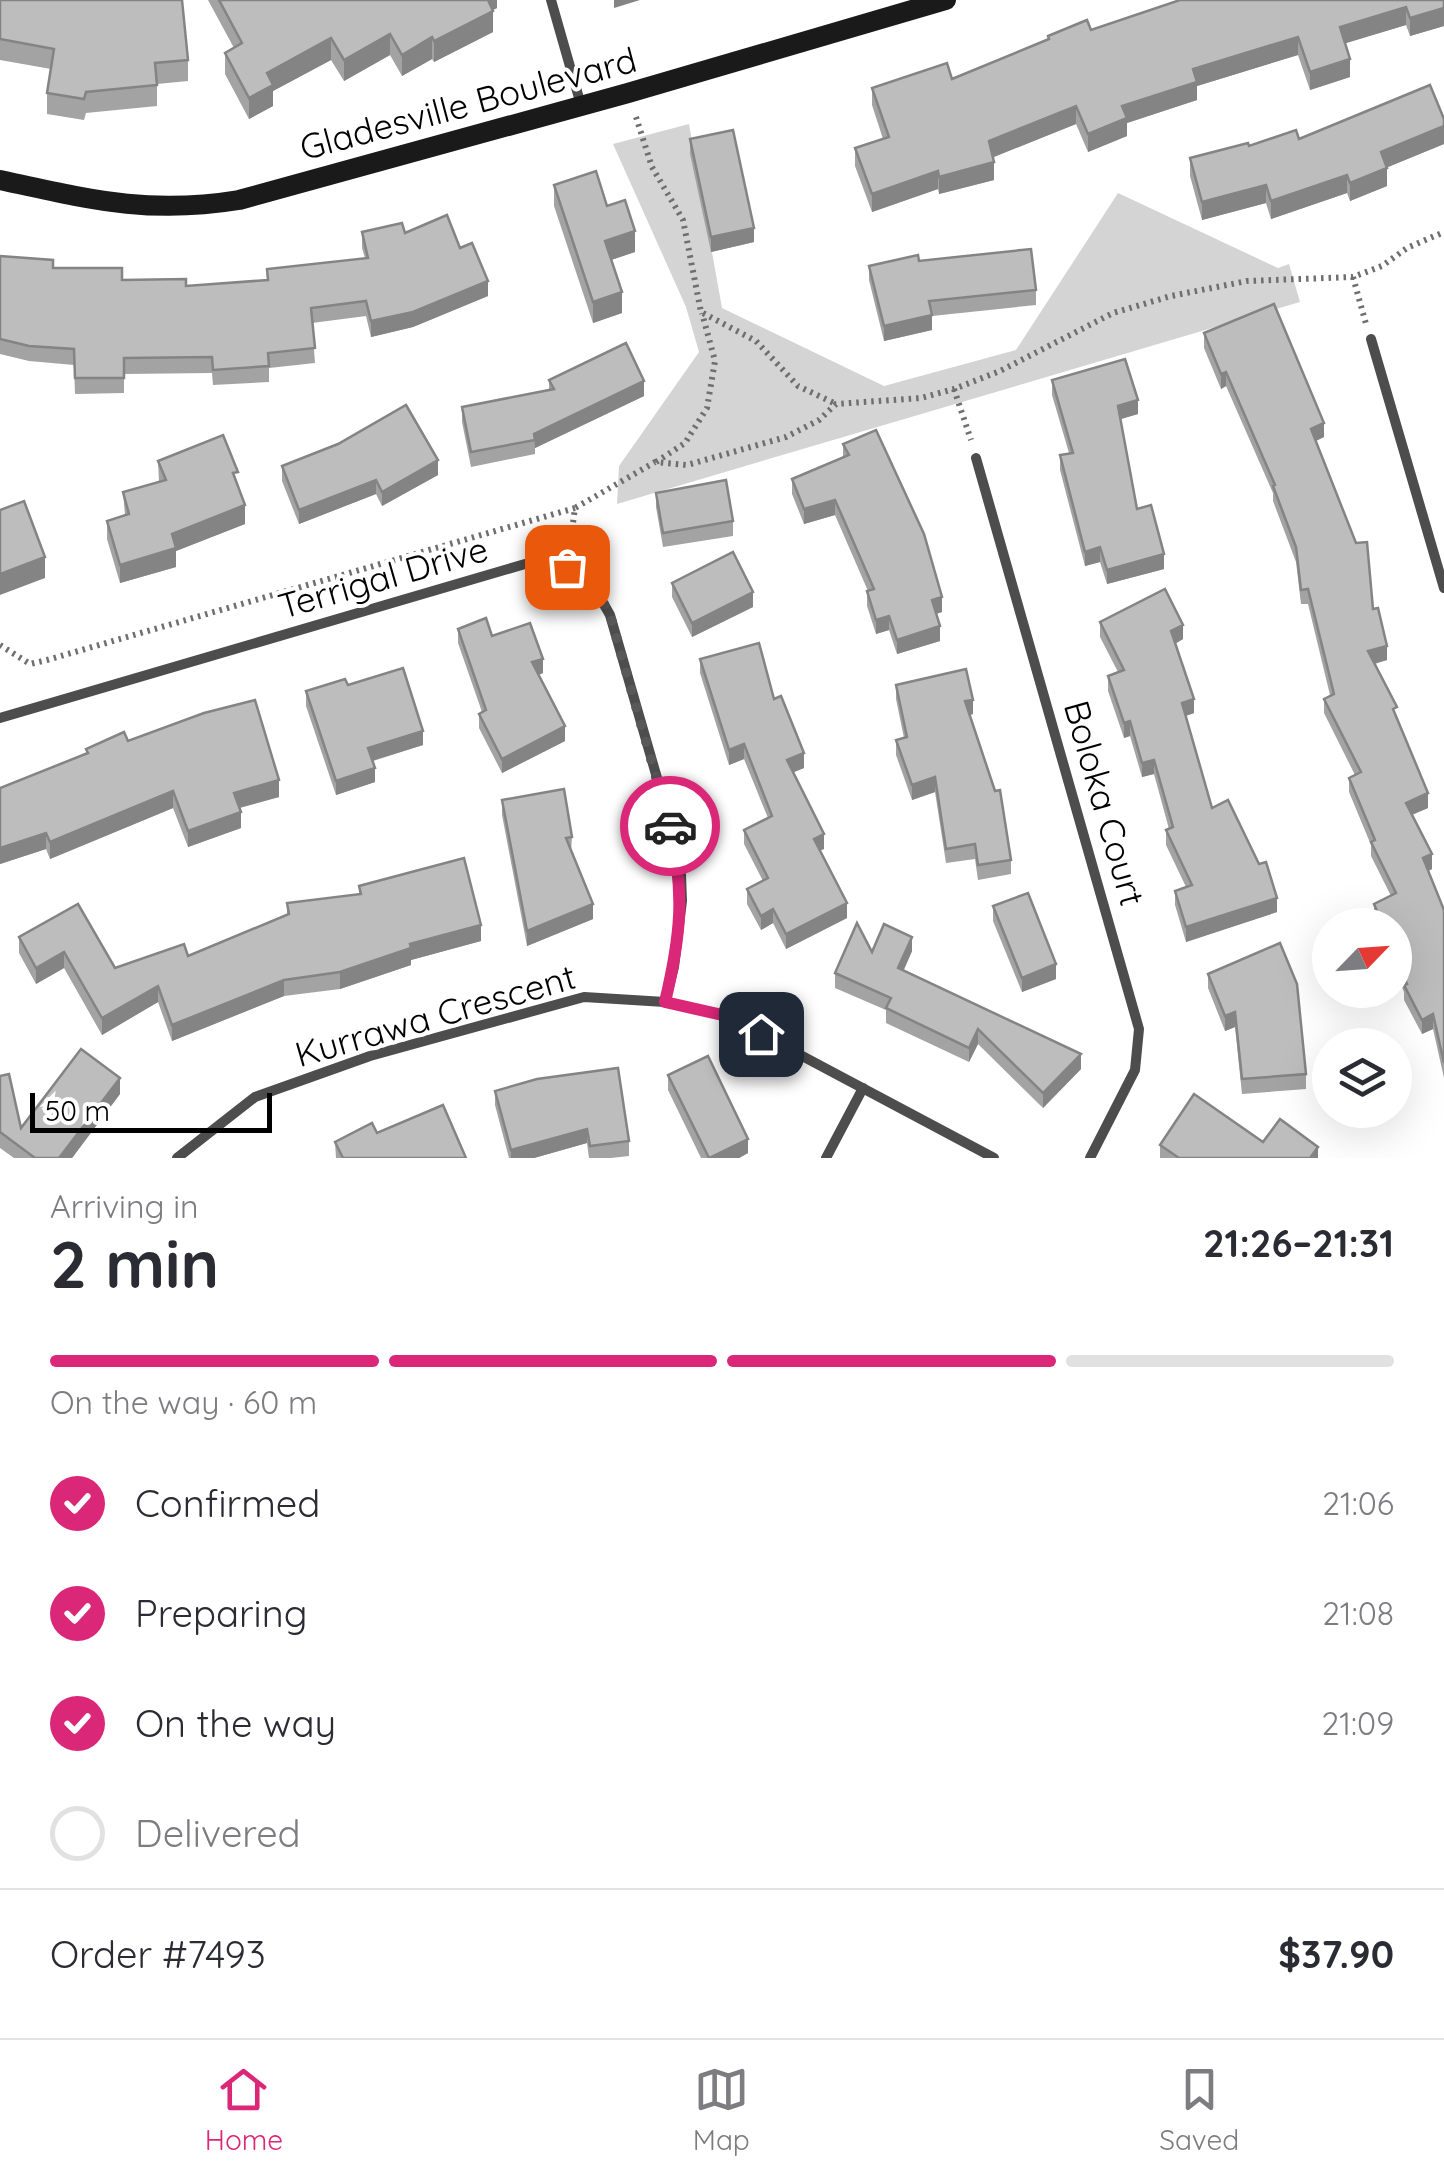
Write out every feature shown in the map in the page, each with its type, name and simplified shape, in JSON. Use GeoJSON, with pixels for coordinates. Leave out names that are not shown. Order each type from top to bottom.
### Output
{"type":"FeatureCollection","features":[{"type":"Feature","properties":{"kind":"street"},"geometry":{"type":"LineString","coordinates":[[551,0],[581,105]]}},
{"type":"Feature","properties":{"kind":"street","name":"Gladesville Boulevard"},"geometry":{"type":"LineString","coordinates":[[0,180],[114,204],[209,205],[240,200],[946,0]]}},
{"type":"Feature","properties":{"kind":"street"},"geometry":{"type":"LineString","coordinates":[[1370,339],[1444,588]]}},
{"type":"Feature","properties":{"kind":"street","name":"Boloka Court"},"geometry":{"type":"LineString","coordinates":[[976,458],[1140,1028],[1135,1070],[1090,1158]]}},
{"type":"Feature","properties":{"kind":"street","name":"Terrigal Drive"},"geometry":{"type":"LineString","coordinates":[[0,718],[524,564],[567,567]]}},
{"type":"Feature","properties":{"kind":"street"},"geometry":{"type":"LineString","coordinates":[[567,567],[596,589],[610,615],[668,816],[682,901],[674,967],[665,1002]]}},
{"type":"Feature","properties":{"kind":"street","name":"Kurrawa Crescent"},"geometry":{"type":"LineString","coordinates":[[177,1158],[255,1097],[370,1056],[584,997],[665,1002],[727,1016],[994,1158]]}},
{"type":"Feature","properties":{"kind":"street"},"geometry":{"type":"LineString","coordinates":[[826,1158],[863,1088]]}},
{"type":"Feature","properties":{"kind":"path"},"geometry":{"type":"LineString","coordinates":[[0,645],[30,664],[47,660],[576,508],[685,443],[707,408],[715,361],[683,220],[652,167],[628,93]]}},
{"type":"Feature","properties":{"kind":"path"},"geometry":{"type":"LineString","coordinates":[[702,312],[756,340],[798,386],[836,404],[920,398],[1000,370],[1113,313],[1171,296],[1247,281],[1354,277],[1444,232]]}},
{"type":"Feature","properties":{"kind":"path"},"geometry":{"type":"LineString","coordinates":[[1354,277],[1370,339]]}},
{"type":"Feature","properties":{"kind":"path"},"geometry":{"type":"LineString","coordinates":[[954,389],[976,458]]}},
{"type":"Feature","properties":{"kind":"path"},"geometry":{"type":"LineString","coordinates":[[655,462],[687,466],[786,437],[819,420],[836,404]]}},
{"type":"Feature","properties":{"kind":"path"},"geometry":{"type":"LineString","coordinates":[[567,567],[576,508]]}},
{"type":"Feature","properties":{"kind":"shaded area"},"geometry":{"type":"Polygon","coordinates":[[[689,124],[722,308],[884,386],[1016,350],[1118,193],[1278,268],[1289,264],[1300,302],[617,504],[619,466],[699,352],[686,307],[613,144],[689,124]]]}},
{"type":"Feature","properties":{"kind":"building"},"geometry":{"type":"Polygon","coordinates":[[[0,0],[182,0],[188,60],[155,63],[157,85],[86,92],[84,99],[47,93],[54,49],[0,39],[0,0]]]}},
{"type":"Feature","properties":{"kind":"building"},"geometry":{"type":"Polygon","coordinates":[[[219,0],[488,0],[493,11],[434,41],[432,37],[402,55],[390,34],[344,60],[331,38],[267,73],[273,85],[249,98],[225,53],[242,43],[219,0]]]}},
{"type":"Feature","properties":{"kind":"building"},"geometry":{"type":"Polygon","coordinates":[[[1180,0],[1444,0],[1444,8],[1410,18],[1406,7],[1340,27],[1350,59],[1310,72],[1298,37],[1193,69],[1197,82],[1122,106],[1127,118],[1088,134],[1076,106],[989,141],[994,162],[939,177],[938,171],[872,194],[855,148],[889,137],[872,88],[947,63],[952,79],[1087,20],[1091,30],[1180,0]]]}},
{"type":"Feature","properties":{"kind":"building"},"geometry":{"type":"Polygon","coordinates":[[[1430,85],[1444,126],[1381,152],[1387,168],[1350,183],[1347,175],[1271,201],[1266,185],[1202,202],[1190,158],[1248,143],[1249,146],[1296,130],[1299,139],[1430,85]]]}},
{"type":"Feature","properties":{"kind":"building"},"geometry":{"type":"Polygon","coordinates":[[[733,130],[754,228],[711,237],[690,139],[733,130]]]}},
{"type":"Feature","properties":{"kind":"building"},"geometry":{"type":"Polygon","coordinates":[[[596,171],[607,206],[625,200],[635,231],[605,241],[622,292],[593,302],[554,185],[596,171]]]}},
{"type":"Feature","properties":{"kind":"building"},"geometry":{"type":"Polygon","coordinates":[[[447,215],[460,248],[472,243],[488,281],[413,312],[371,321],[366,301],[311,308],[315,348],[268,353],[269,366],[213,370],[212,357],[124,358],[124,378],[75,378],[74,349],[29,346],[0,339],[0,256],[53,260],[53,268],[122,268],[122,280],[186,279],[186,286],[268,280],[267,269],[368,258],[362,232],[402,223],[405,233],[447,215]]]}},
{"type":"Feature","properties":{"kind":"building"},"geometry":{"type":"Polygon","coordinates":[[[1031,249],[1036,290],[929,301],[932,315],[884,326],[869,266],[918,255],[919,261],[1031,249]]]}},
{"type":"Feature","properties":{"kind":"building"},"geometry":{"type":"Polygon","coordinates":[[[1274,304],[1324,423],[1311,429],[1356,543],[1367,542],[1373,609],[1378,608],[1387,646],[1368,651],[1397,707],[1393,709],[1428,793],[1406,803],[1432,854],[1423,858],[1444,910],[1444,1063],[1433,1014],[1422,1020],[1412,1001],[1412,908],[1376,908],[1374,904],[1396,893],[1371,842],[1375,840],[1349,778],[1361,772],[1324,699],[1334,694],[1308,589],[1301,590],[1296,547],[1275,485],[1226,372],[1221,374],[1204,333],[1274,304]]]}},
{"type":"Feature","properties":{"kind":"building"},"geometry":{"type":"Polygon","coordinates":[[[626,343],[644,381],[534,434],[535,440],[471,452],[462,407],[554,389],[549,380],[626,343]]]}},
{"type":"Feature","properties":{"kind":"building"},"geometry":{"type":"Polygon","coordinates":[[[1125,359],[1138,400],[1118,406],[1137,509],[1151,505],[1164,554],[1107,570],[1100,547],[1085,552],[1060,455],[1073,453],[1052,380],[1125,359]]]}},
{"type":"Feature","properties":{"kind":"building"},"geometry":{"type":"Polygon","coordinates":[[[406,405],[438,460],[382,492],[376,480],[299,510],[282,466],[338,444],[406,405]]]}},
{"type":"Feature","properties":{"kind":"building"},"geometry":{"type":"Polygon","coordinates":[[[876,430],[924,534],[942,597],[932,600],[940,626],[897,640],[889,616],[876,620],[867,591],[874,589],[835,500],[804,509],[792,479],[849,455],[843,444],[876,430]]]}},
{"type":"Feature","properties":{"kind":"building"},"geometry":{"type":"Polygon","coordinates":[[[223,435],[238,472],[233,473],[245,505],[172,534],[176,548],[120,565],[107,521],[129,514],[123,492],[166,480],[158,461],[223,435]]]}},
{"type":"Feature","properties":{"kind":"building"},"geometry":{"type":"Polygon","coordinates":[[[726,480],[733,521],[663,533],[656,493],[726,480]]]}},
{"type":"Feature","properties":{"kind":"building"},"geometry":{"type":"Polygon","coordinates":[[[24,501],[45,557],[0,574],[0,510],[24,501]]]}},
{"type":"Feature","properties":{"kind":"building"},"geometry":{"type":"Polygon","coordinates":[[[733,552],[753,592],[692,623],[672,583],[733,552]]]}},
{"type":"Feature","properties":{"kind":"building"},"geometry":{"type":"Polygon","coordinates":[[[1165,589],[1183,625],[1171,631],[1194,699],[1182,703],[1212,808],[1228,800],[1259,864],[1266,862],[1277,898],[1186,927],[1175,891],[1192,885],[1166,830],[1173,827],[1154,760],[1142,763],[1130,721],[1124,723],[1108,676],[1124,670],[1100,622],[1165,589]]]}},
{"type":"Feature","properties":{"kind":"building"},"geometry":{"type":"Polygon","coordinates":[[[486,618],[492,636],[530,623],[543,659],[532,662],[565,726],[502,759],[479,714],[486,710],[458,629],[486,618]]]}},
{"type":"Feature","properties":{"kind":"building"},"geometry":{"type":"Polygon","coordinates":[[[759,643],[774,699],[781,696],[804,753],[787,760],[824,834],[814,839],[847,903],[786,934],[773,909],[761,916],[747,889],[768,878],[744,830],[772,816],[744,744],[729,750],[700,659],[759,643]]]}},
{"type":"Feature","properties":{"kind":"building"},"geometry":{"type":"Polygon","coordinates":[[[403,668],[423,731],[368,748],[375,768],[336,781],[306,691],[345,679],[348,685],[403,668]]]}},
{"type":"Feature","properties":{"kind":"building"},"geometry":{"type":"Polygon","coordinates":[[[966,669],[973,700],[965,701],[995,791],[1000,790],[1011,860],[978,865],[975,844],[946,849],[935,777],[912,785],[896,740],[907,737],[896,685],[966,669]]]}},
{"type":"Feature","properties":{"kind":"building"},"geometry":{"type":"Polygon","coordinates":[[[255,700],[279,780],[234,793],[241,812],[188,831],[173,791],[50,842],[46,833],[0,848],[0,788],[88,753],[86,749],[124,732],[128,741],[204,713],[255,700]]]}},
{"type":"Feature","properties":{"kind":"building"},"geometry":{"type":"Polygon","coordinates":[[[564,789],[572,837],[566,838],[593,904],[527,931],[502,800],[564,789]]]}},
{"type":"Feature","properties":{"kind":"building"},"geometry":{"type":"Polygon","coordinates":[[[464,858],[481,925],[410,944],[411,948],[340,972],[284,980],[172,1025],[158,986],[102,1018],[64,952],[36,968],[19,937],[78,904],[115,968],[184,944],[188,956],[289,914],[287,903],[361,894],[359,886],[464,858]]]}},
{"type":"Feature","properties":{"kind":"building"},"geometry":{"type":"Polygon","coordinates":[[[1028,893],[1056,964],[1022,978],[993,906],[1028,893]]]}},
{"type":"Feature","properties":{"kind":"building"},"geometry":{"type":"Polygon","coordinates":[[[857,923],[872,952],[884,924],[912,937],[898,968],[1081,1054],[1043,1093],[978,1029],[969,1048],[886,1008],[891,998],[835,973],[857,923]]]}},
{"type":"Feature","properties":{"kind":"building"},"geometry":{"type":"Polygon","coordinates":[[[1280,943],[1297,984],[1306,1074],[1242,1079],[1235,1012],[1225,1016],[1208,974],[1280,943]]]}},
{"type":"Feature","properties":{"kind":"building"},"geometry":{"type":"Polygon","coordinates":[[[81,1049],[120,1078],[59,1158],[35,1158],[0,1132],[0,1076],[9,1074],[21,1128],[81,1049]]]}},
{"type":"Feature","properties":{"kind":"building"},"geometry":{"type":"Polygon","coordinates":[[[708,1056],[748,1139],[709,1158],[668,1075],[708,1056]]]}},
{"type":"Feature","properties":{"kind":"building"},"geometry":{"type":"Polygon","coordinates":[[[618,1068],[629,1141],[590,1146],[587,1129],[511,1150],[495,1091],[537,1079],[618,1068]]]}},
{"type":"Feature","properties":{"kind":"building"},"geometry":{"type":"Polygon","coordinates":[[[1194,1094],[1263,1142],[1280,1119],[1318,1147],[1310,1158],[1179,1158],[1160,1145],[1194,1094]]]}},
{"type":"Feature","properties":{"kind":"building"},"geometry":{"type":"Polygon","coordinates":[[[443,1105],[466,1158],[343,1158],[335,1142],[372,1123],[377,1133],[443,1105]]]}},
{"type":"Feature","properties":{"kind":"way so far"},"geometry":{"type":"LineString","coordinates":[[567,567],[596,589],[610,615],[670,826]]}},
{"type":"Feature","properties":{"kind":"route"},"geometry":{"type":"LineString","coordinates":[[670,826],[682,901],[674,967],[665,1002],[727,1016],[761,1034]]}}]}
